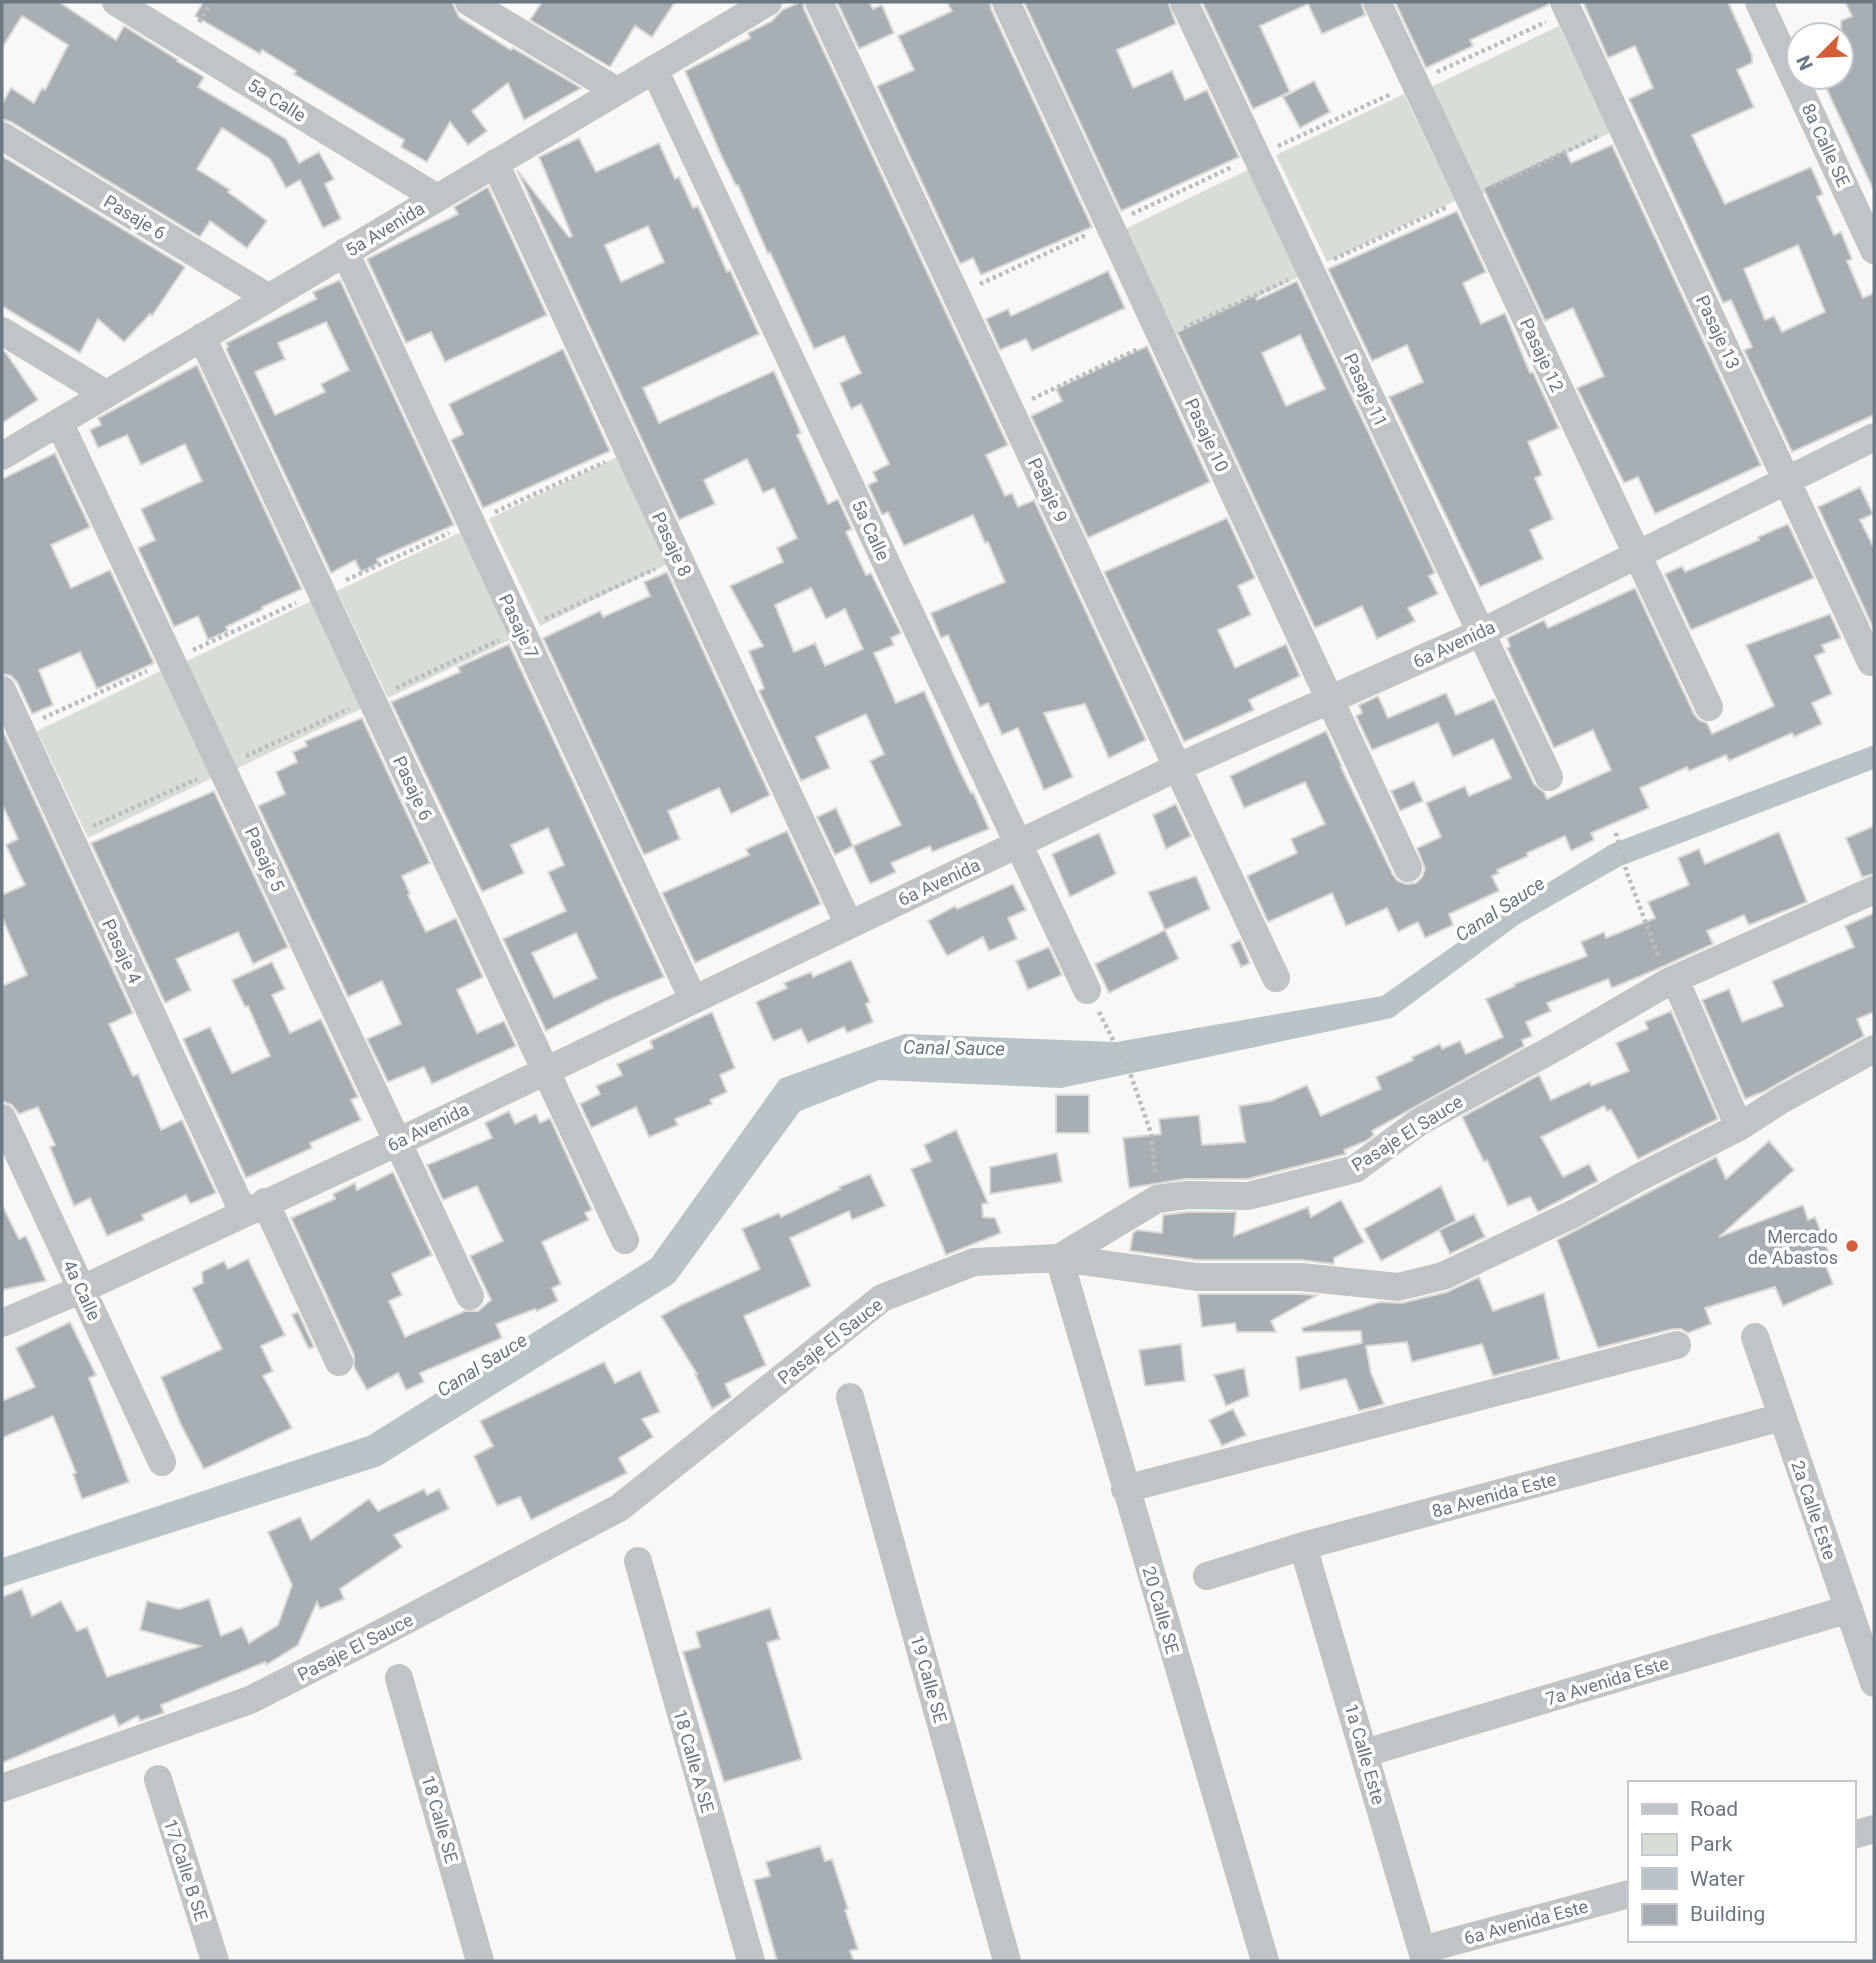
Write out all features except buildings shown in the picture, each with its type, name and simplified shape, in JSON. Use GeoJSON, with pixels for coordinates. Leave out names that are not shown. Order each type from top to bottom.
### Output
{"type":"FeatureCollection","features":[{"type":"Feature","properties":{"kind":"street","name":"5a Calle"},"geometry":{"type":"LineString","coordinates":[[117,2],[437,198]]}},
{"type":"Feature","properties":{"kind":"street"},"geometry":{"type":"LineString","coordinates":[[469,2],[617,91]]}},
{"type":"Feature","properties":{"kind":"street","name":"5a Avenida"},"geometry":{"type":"LineString","coordinates":[[2,456],[768,2]]}},
{"type":"Feature","properties":{"kind":"street","name":"Pasaje 9"},"geometry":{"type":"LineString","coordinates":[[819,2],[1276,978]]}},
{"type":"Feature","properties":{"kind":"street","name":"Pasaje 10"},"geometry":{"type":"LineString","coordinates":[[1006,2],[1408,867]]}},
{"type":"Feature","properties":{"kind":"street","name":"Pasaje 11"},"geometry":{"type":"LineString","coordinates":[[1184,2],[1549,777]]}},
{"type":"Feature","properties":{"kind":"street","name":"Pasaje 12"},"geometry":{"type":"LineString","coordinates":[[1377,2],[1709,707]]}},
{"type":"Feature","properties":{"kind":"street","name":"Pasaje 13"},"geometry":{"type":"LineString","coordinates":[[1564,2],[1871,662]]}},
{"type":"Feature","properties":{"kind":"street","name":"8a Calle SE"},"geometry":{"type":"LineString","coordinates":[[1759,2],[1874,250]]}},
{"type":"Feature","properties":{"kind":"street","name":"5a Calle"},"geometry":{"type":"LineString","coordinates":[[654,69],[1087,990]]}},
{"type":"Feature","properties":{"kind":"street","name":"Pasaje 6"},"geometry":{"type":"LineString","coordinates":[[2,136],[268,298]]}},
{"type":"Feature","properties":{"kind":"street","name":"Pasaje 8"},"geometry":{"type":"LineString","coordinates":[[495,163],[849,925]]}},
{"type":"Feature","properties":{"kind":"street","name":"Pasaje 7"},"geometry":{"type":"LineString","coordinates":[[345,252],[693,999]]}},
{"type":"Feature","properties":{"kind":"street"},"geometry":{"type":"LineString","coordinates":[[2,331],[106,394]]}},
{"type":"Feature","properties":{"kind":"street","name":"Pasaje 6"},"geometry":{"type":"LineString","coordinates":[[202,337],[625,1240]]}},
{"type":"Feature","properties":{"kind":"street","name":"Pasaje 5"},"geometry":{"type":"LineString","coordinates":[[59,422],[470,1296]]}},
{"type":"Feature","properties":{"kind":"street","name":"6a Avenida"},"geometry":{"type":"LineString","coordinates":[[2,1323],[82,1289],[398,1142],[1178,767],[1480,633],[1874,437]]}},
{"type":"Feature","properties":{"kind":"street","name":"Pasaje 4"},"geometry":{"type":"LineString","coordinates":[[2,690],[254,1207],[339,1362]]}},
{"type":"Feature","properties":{"kind":"street","name":"Pasaje El Sauce"},"geometry":{"type":"LineString","coordinates":[[2,1788],[250,1700],[619,1508],[882,1298],[974,1262],[1059,1258],[1157,1199],[1187,1195],[1248,1196],[1355,1169],[1419,1122],[1672,981],[1874,890]]}},
{"type":"Feature","properties":{"kind":"street"},"geometry":{"type":"LineString","coordinates":[[1672,981],[1739,1128]]}},
{"type":"Feature","properties":{"kind":"street"},"geometry":{"type":"LineString","coordinates":[[1059,1258],[1197,1277],[1301,1277],[1398,1287],[1443,1276],[1575,1213],[1637,1178],[1739,1128],[1780,1100],[1874,1049]]}},
{"type":"Feature","properties":{"kind":"street","name":"4a Calle"},"geometry":{"type":"LineString","coordinates":[[2,1118],[162,1462]]}},
{"type":"Feature","properties":{"kind":"street","name":"20 Calle SE"},"geometry":{"type":"LineString","coordinates":[[1059,1258],[1265,1961]]}},
{"type":"Feature","properties":{"kind":"street","name":"2a Calle Este"},"geometry":{"type":"LineString","coordinates":[[1755,1337],[1874,1683]]}},
{"type":"Feature","properties":{"kind":"street"},"geometry":{"type":"LineString","coordinates":[[1125,1489],[1678,1345]]}},
{"type":"Feature","properties":{"kind":"street","name":"19 Calle SE"},"geometry":{"type":"LineString","coordinates":[[850,1397],[1007,1961]]}},
{"type":"Feature","properties":{"kind":"street","name":"8a Avenida Este"},"geometry":{"type":"LineString","coordinates":[[1207,1576],[1303,1546],[1782,1417]]}},
{"type":"Feature","properties":{"kind":"street","name":"1a Calle Este"},"geometry":{"type":"LineString","coordinates":[[1303,1546],[1424,1955]]}},
{"type":"Feature","properties":{"kind":"street","name":"18 Calle A SE"},"geometry":{"type":"LineString","coordinates":[[638,1561],[751,1961]]}},
{"type":"Feature","properties":{"kind":"street","name":"7a Avenida Este"},"geometry":{"type":"LineString","coordinates":[[1365,1753],[1849,1609]]}},
{"type":"Feature","properties":{"kind":"street","name":"18 Calle SE"},"geometry":{"type":"LineString","coordinates":[[399,1678],[481,1961]]}},
{"type":"Feature","properties":{"kind":"street","name":"17 Calle B SE"},"geometry":{"type":"LineString","coordinates":[[158,1779],[215,1961]]}},
{"type":"Feature","properties":{"kind":"street"},"geometry":{"type":"LineString","coordinates":[[1855,1834],[1874,1829]]}},
{"type":"Feature","properties":{"kind":"street","name":"6a Avenida Este"},"geometry":{"type":"LineString","coordinates":[[1424,1955],[1628,1894]]}},
{"type":"Feature","properties":{"kind":"path"},"geometry":{"type":"LineString","coordinates":[[1616,834],[1627,873],[1672,981]]}},
{"type":"Feature","properties":{"kind":"path"},"geometry":{"type":"LineString","coordinates":[[1113,1037],[1131,1076],[1151,1133],[1157,1199]]}},
{"type":"Feature","properties":{"kind":"green space"},"geometry":{"type":"Polygon","coordinates":[[[1559,26],[1610,133],[1482,194],[1431,87],[1559,26]]]}},
{"type":"Feature","properties":{"kind":"green space"},"geometry":{"type":"Polygon","coordinates":[[[1404,94],[1455,201],[1327,262],[1276,155],[1404,94]]]}},
{"type":"Feature","properties":{"kind":"green space"},"geometry":{"type":"Polygon","coordinates":[[[1254,167],[1305,274],[1177,336],[1125,229],[1254,167]]]}},
{"type":"Feature","properties":{"kind":"green space"},"geometry":{"type":"Polygon","coordinates":[[[617,457],[668,564],[540,626],[489,519],[617,457]]]}},
{"type":"Feature","properties":{"kind":"green space"},"geometry":{"type":"Polygon","coordinates":[[[465,530],[516,637],[388,698],[337,591],[465,530]]]}},
{"type":"Feature","properties":{"kind":"green space"},"geometry":{"type":"Polygon","coordinates":[[[313,600],[365,707],[236,769],[185,662],[313,600]]]}},
{"type":"Feature","properties":{"kind":"green space"},"geometry":{"type":"Polygon","coordinates":[[[165,669],[216,776],[88,838],[37,731],[165,669]]]}},
{"type":"Feature","properties":{"kind":"water","name":"Canal Sauce"},"geometry":{"type":"Polygon","coordinates":[[[1874,745],[1874,769],[1621,866],[1519,924],[1392,1018],[1061,1088],[879,1080],[800,1111],[674,1283],[380,1466],[2,1587],[2,1558],[368,1436],[651,1259],[780,1079],[904,1034],[1116,1042],[1382,996],[1507,908],[1611,844],[1874,745]]]}},
{"type":"Feature","properties":{"kind":"place","name":"Mercado de Abastos"},"geometry":{"type":"Point","coordinates":[1852,1246]}}]}
